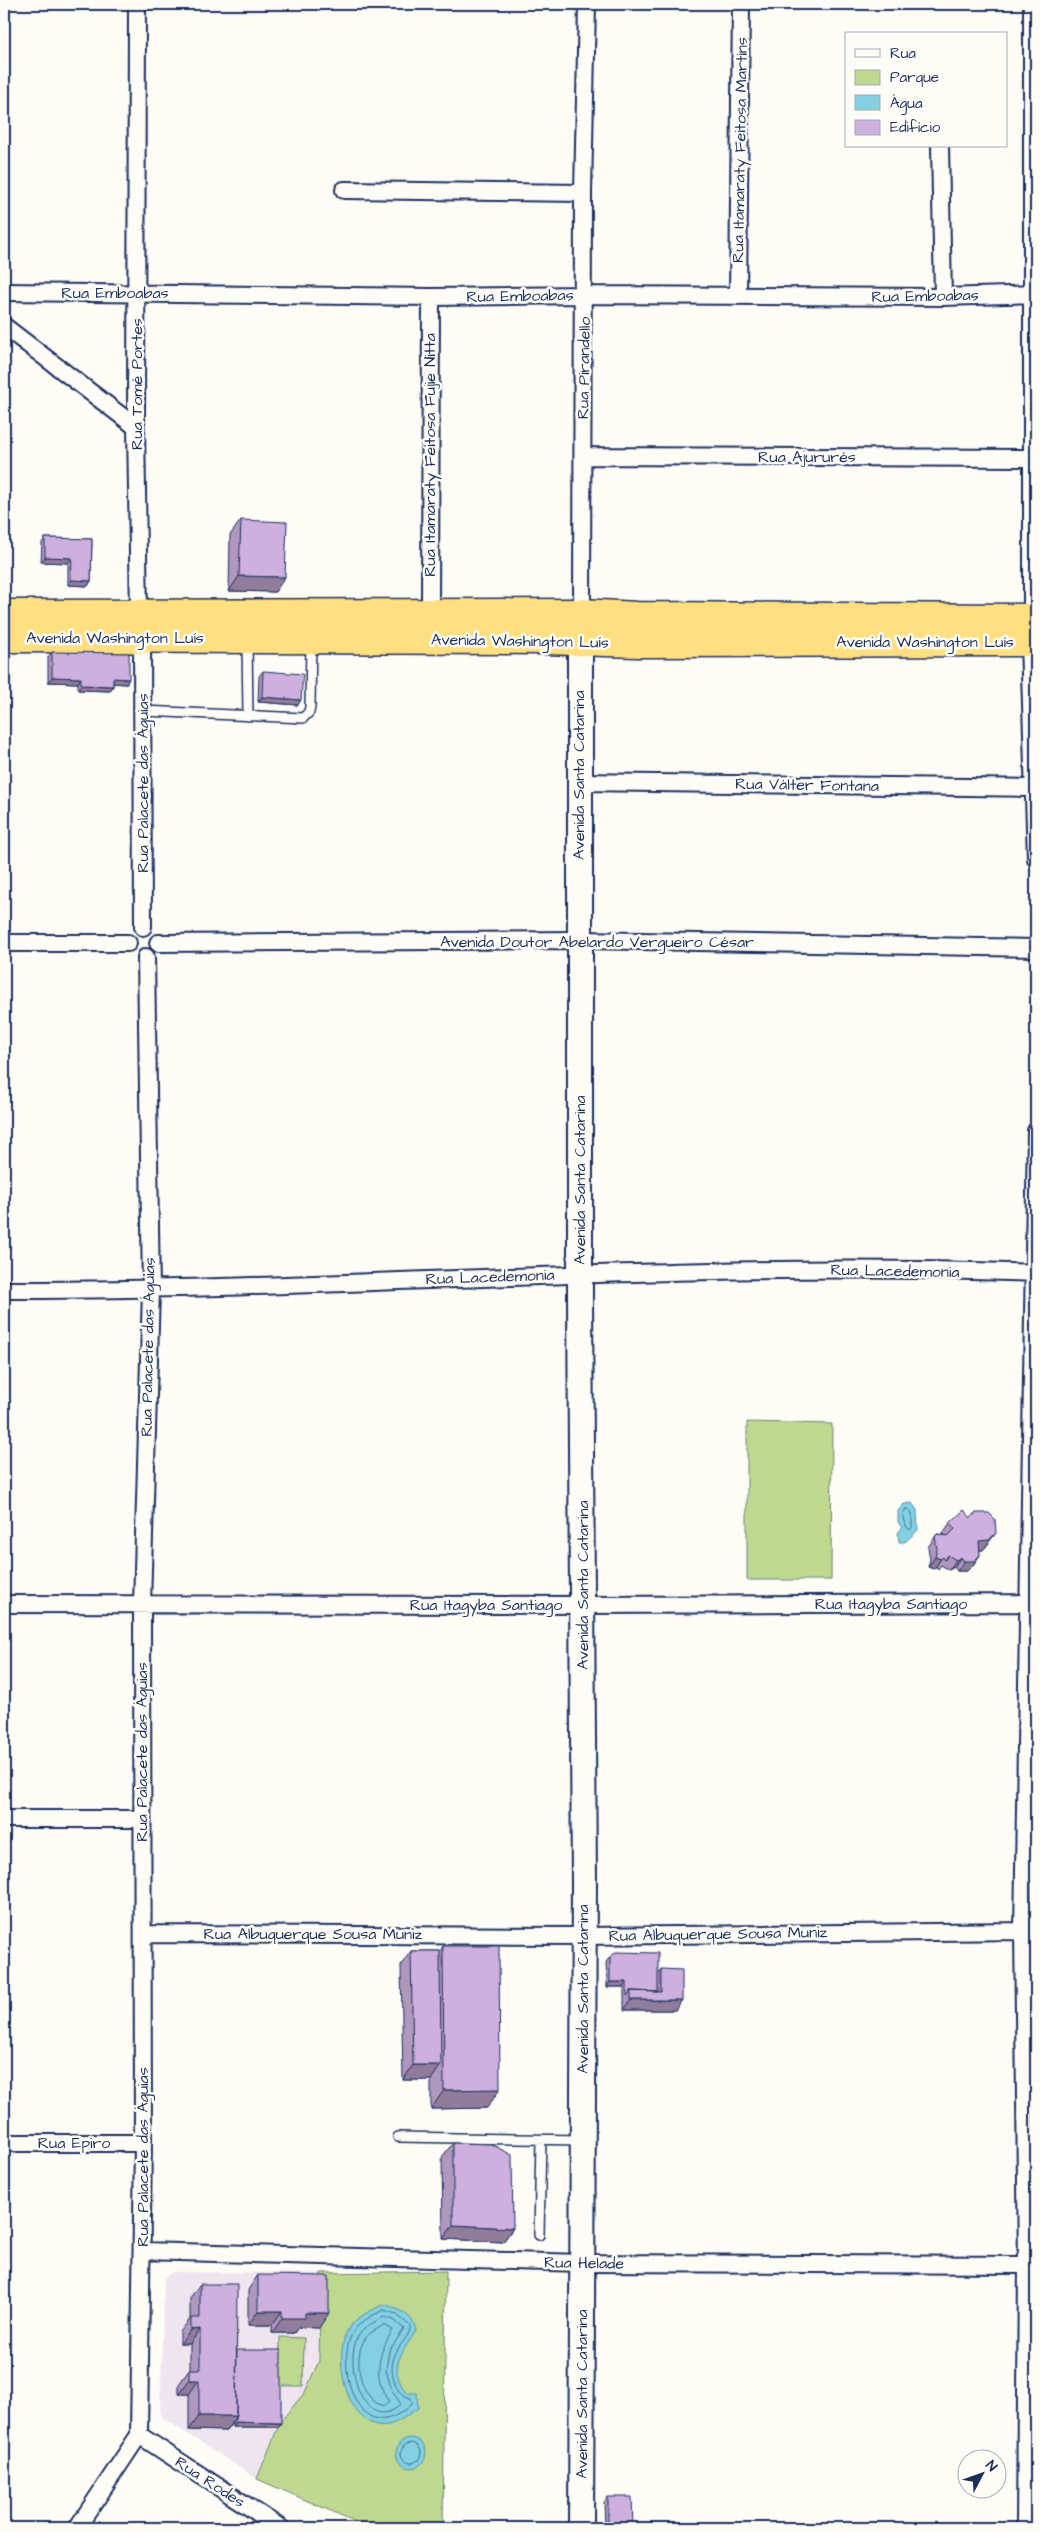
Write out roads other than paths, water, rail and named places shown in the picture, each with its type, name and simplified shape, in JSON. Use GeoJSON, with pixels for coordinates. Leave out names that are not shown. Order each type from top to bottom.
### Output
{"type":"FeatureCollection","features":[{"type":"Feature","properties":{"kind":"highway","name":"Avenida Washington Luís"},"geometry":{"type":"LineString","coordinates":[[4,638],[141,627],[430,613],[582,613],[1033,630]]}},
{"type":"Feature","properties":{"kind":"highway","name":"Avenida Washington Luís"},"geometry":{"type":"LineString","coordinates":[[4,614],[247,639],[637,643],[1033,630]]}},
{"type":"Feature","properties":{"kind":"street","name":"Rua Tomé Portes"},"geometry":{"type":"LineString","coordinates":[[137,4],[138,293],[136,427],[141,627]]}},
{"type":"Feature","properties":{"kind":"street","name":"Rua Pirandello"},"geometry":{"type":"LineString","coordinates":[[582,613],[583,193],[587,4]]}},
{"type":"Feature","properties":{"kind":"street","name":"Rua Itamaraty Feitosa Martins"},"geometry":{"type":"LineString","coordinates":[[738,296],[741,4]]}},
{"type":"Feature","properties":{"kind":"street"},"geometry":{"type":"LineString","coordinates":[[1032,4],[1034,294],[1032,458],[1036,859]]}},
{"type":"Feature","properties":{"kind":"street"},"geometry":{"type":"LineString","coordinates":[[940,148],[943,297]]}},
{"type":"Feature","properties":{"kind":"street"},"geometry":{"type":"LineString","coordinates":[[344,190],[583,193]]}},
{"type":"Feature","properties":{"kind":"street","name":"Rua Emboabas"},"geometry":{"type":"LineString","coordinates":[[4,292],[431,297],[584,295],[943,297],[1034,294]]}},
{"type":"Feature","properties":{"kind":"street","name":"Rua Itamaraty Feitosa Fujie Nitta"},"geometry":{"type":"LineString","coordinates":[[430,613],[431,297]]}},
{"type":"Feature","properties":{"kind":"street"},"geometry":{"type":"LineString","coordinates":[[4,326],[136,427]]}},
{"type":"Feature","properties":{"kind":"street","name":"Rua Ajururés"},"geometry":{"type":"LineString","coordinates":[[583,456],[1032,458]]}},
{"type":"Feature","properties":{"kind":"street","name":"Rua Palacete das Águias"},"geometry":{"type":"LineString","coordinates":[[141,627],[143,927]]}},
{"type":"Feature","properties":{"kind":"street","name":"Avenida Santa Catarina"},"geometry":{"type":"LineString","coordinates":[[580,641],[578,782],[581,940],[580,1274],[583,1605],[581,2528]]}},
{"type":"Feature","properties":{"kind":"street","name":"Rua Válter Fontana"},"geometry":{"type":"LineString","coordinates":[[578,782],[1035,788]]}},
{"type":"Feature","properties":{"kind":"street"},"geometry":{"type":"LineString","coordinates":[[143,927],[152,930],[158,942],[155,952],[146,957],[136,956],[128,943],[134,931],[143,927]]}},
{"type":"Feature","properties":{"kind":"street","name":"Avenida Doutor Abelardo Vergueiro César"},"geometry":{"type":"LineString","coordinates":[[158,942],[581,940],[1036,948]]}},
{"type":"Feature","properties":{"kind":"street"},"geometry":{"type":"LineString","coordinates":[[4,944],[128,943]]}},
{"type":"Feature","properties":{"kind":"street","name":"Rua Palacete das Águias"},"geometry":{"type":"LineString","coordinates":[[139,2435],[144,1934],[141,1819],[142,1605],[151,1290],[146,957]]}},
{"type":"Feature","properties":{"kind":"street"},"geometry":{"type":"LineString","coordinates":[[1025,2528],[1027,2266],[1023,1931],[1027,1603],[1036,1273],[1036,1131]]}},
{"type":"Feature","properties":{"kind":"street","name":"Rua Lacedemonia"},"geometry":{"type":"LineString","coordinates":[[4,1290],[151,1290],[580,1274],[802,1270],[1036,1273]]}},
{"type":"Feature","properties":{"kind":"street","name":"Rua Itagyba Santiago"},"geometry":{"type":"LineString","coordinates":[[4,1604],[583,1605],[1027,1603]]}},
{"type":"Feature","properties":{"kind":"street"},"geometry":{"type":"LineString","coordinates":[[4,1819],[141,1819]]}},
{"type":"Feature","properties":{"kind":"street","name":"Rua Albuquerque Sousa Muniz"},"geometry":{"type":"LineString","coordinates":[[144,1934],[583,1936],[1023,1931]]}},
{"type":"Feature","properties":{"kind":"street","name":"Rua Epiro"},"geometry":{"type":"LineString","coordinates":[[4,2143],[143,2143]]}},
{"type":"Feature","properties":{"kind":"street","name":"Rua Helade"},"geometry":{"type":"LineString","coordinates":[[142,2251],[583,2263],[1027,2266]]}},
{"type":"Feature","properties":{"kind":"street"},"geometry":{"type":"LineString","coordinates":[[77,2528],[139,2435]]}},
{"type":"Feature","properties":{"kind":"street","name":"Rua Rodes"},"geometry":{"type":"LineString","coordinates":[[139,2435],[282,2528]]}},
{"type":"Feature","properties":{"kind":"lane"},"geometry":{"type":"LineString","coordinates":[[247,639],[248,716]]}},
{"type":"Feature","properties":{"kind":"lane"},"geometry":{"type":"LineString","coordinates":[[143,711],[302,718],[310,707],[311,639]]}},
{"type":"Feature","properties":{"kind":"lane"},"geometry":{"type":"LineString","coordinates":[[398,2137],[582,2140]]}},
{"type":"Feature","properties":{"kind":"lane"},"geometry":{"type":"LineString","coordinates":[[539,2234],[541,2140]]}},
{"type":"Feature","properties":{"kind":"water"},"geometry":{"type":"Polygon","coordinates":[[[912,1503],[917,1510],[918,1530],[905,1542],[899,1542],[898,1533],[902,1528],[898,1522],[898,1511],[904,1504],[912,1503]]]}},
{"type":"Feature","properties":{"kind":"water"},"geometry":{"type":"Polygon","coordinates":[[[384,2304],[400,2310],[409,2316],[416,2331],[402,2353],[397,2368],[401,2384],[407,2393],[417,2393],[418,2408],[400,2420],[388,2425],[374,2424],[362,2417],[352,2405],[342,2372],[344,2340],[349,2328],[356,2320],[384,2304]]]}},
{"type":"Feature","properties":{"kind":"water"},"geometry":{"type":"Polygon","coordinates":[[[411,2438],[422,2442],[426,2453],[422,2464],[411,2468],[400,2464],[396,2453],[400,2442],[411,2438]]]}}]}
